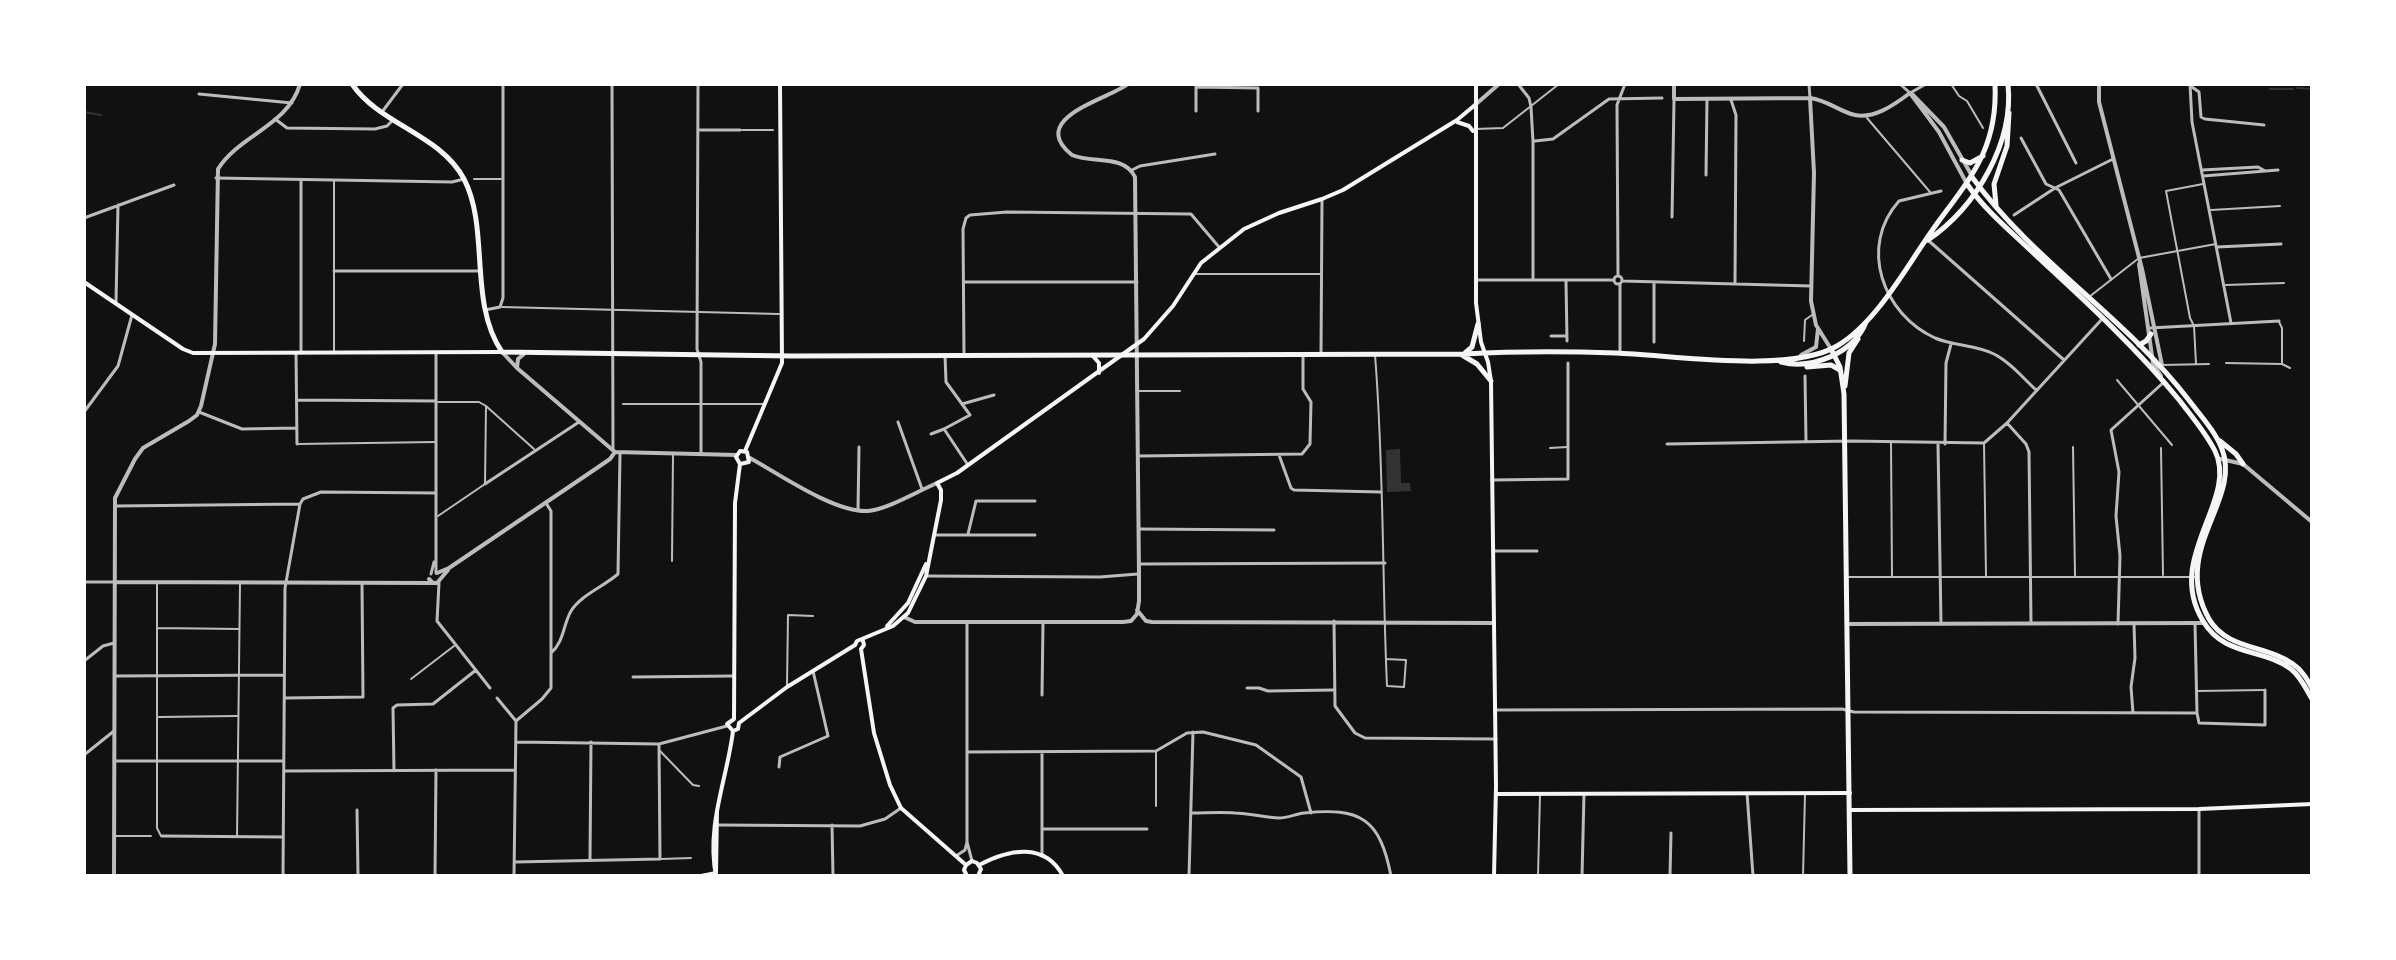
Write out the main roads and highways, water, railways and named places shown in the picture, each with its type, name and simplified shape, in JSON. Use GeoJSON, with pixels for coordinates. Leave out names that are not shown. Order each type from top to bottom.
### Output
{"type":"FeatureCollection","features":[{"type":"Feature","properties":{"kind":"main road"},"geometry":{"type":"LineString","coordinates":[[352,84],[363,99],[441,152],[464,179],[471,198],[489,329],[502,352]]}},
{"type":"Feature","properties":{"kind":"main road"},"geometry":{"type":"LineString","coordinates":[[734,719],[735,496],[740,464],[737,455],[745,451],[767,404],[782,355],[780,84]]}},
{"type":"Feature","properties":{"kind":"main road"},"geometry":{"type":"LineString","coordinates":[[1476,84],[1478,324],[1491,381],[1496,739],[1494,876]]}},
{"type":"Feature","properties":{"kind":"main road"},"geometry":{"type":"LineString","coordinates":[[1850,876],[1844,394],[1849,353],[1865,324],[1928,240],[1984,156],[1994,124],[1995,84]]}},
{"type":"Feature","properties":{"kind":"main road"},"geometry":{"type":"LineString","coordinates":[[1997,208],[1994,184],[2007,146],[2008,84]]}},
{"type":"Feature","properties":{"kind":"main road"},"geometry":{"type":"LineString","coordinates":[[1928,240],[1942,229],[1979,186],[2000,145],[2009,100]]}},
{"type":"Feature","properties":{"kind":"main road"},"geometry":{"type":"LineString","coordinates":[[733,731],[738,729],[739,723],[787,687],[857,641],[904,617],[926,576],[941,494],[937,483],[968,465],[1137,345],[1173,306],[1193,274],[1219,247],[1257,223],[1343,190],[1452,123],[1475,105]]}},
{"type":"Feature","properties":{"kind":"main road"},"geometry":{"type":"LineString","coordinates":[[1452,123],[1466,124],[1475,131]]}},
{"type":"Feature","properties":{"kind":"main road"},"geometry":{"type":"LineString","coordinates":[[1962,160],[1970,163],[1984,156]]}},
{"type":"Feature","properties":{"kind":"main road"},"geometry":{"type":"LineString","coordinates":[[1972,177],[2021,234],[2162,365],[2216,437],[2243,464]]}},
{"type":"Feature","properties":{"kind":"main road"},"geometry":{"type":"LineString","coordinates":[[1967,184],[2164,382],[2222,460]]}},
{"type":"Feature","properties":{"kind":"main road"},"geometry":{"type":"LineString","coordinates":[[84,282],[188,352],[782,355],[1620,353],[1777,361],[1794,366],[1829,365],[1840,370]]}},
{"type":"Feature","properties":{"kind":"main road"},"geometry":{"type":"LineString","coordinates":[[1462,354],[1472,347],[1478,324]]}},
{"type":"Feature","properties":{"kind":"main road"},"geometry":{"type":"LineString","coordinates":[[1794,366],[1834,353],[1865,324]]}},
{"type":"Feature","properties":{"kind":"main road"},"geometry":{"type":"LineString","coordinates":[[2139,345],[2146,341],[2152,330]]}},
{"type":"Feature","properties":{"kind":"main road"},"geometry":{"type":"LineString","coordinates":[[1777,361],[1834,353]]}},
{"type":"Feature","properties":{"kind":"main road"},"geometry":{"type":"LineString","coordinates":[[1834,353],[1844,394]]}},
{"type":"Feature","properties":{"kind":"main road"},"geometry":{"type":"LineString","coordinates":[[1462,354],[1477,364],[1491,381]]}},
{"type":"Feature","properties":{"kind":"main road"},"geometry":{"type":"LineString","coordinates":[[1092,355],[1099,363],[1099,373]]}},
{"type":"Feature","properties":{"kind":"main road"},"geometry":{"type":"LineString","coordinates":[[2216,437],[2226,477],[2194,577],[2207,622],[2217,637],[2236,649],[2292,670],[2312,699]]}},
{"type":"Feature","properties":{"kind":"main road"},"geometry":{"type":"LineString","coordinates":[[740,464],[747,464],[750,458],[745,451]]}},
{"type":"Feature","properties":{"kind":"main road"},"geometry":{"type":"LineString","coordinates":[[886,628],[905,609],[928,562]]}},
{"type":"Feature","properties":{"kind":"main road"},"geometry":{"type":"LineString","coordinates":[[2207,622],[2234,641],[2293,664],[2312,688]]}},
{"type":"Feature","properties":{"kind":"main road"},"geometry":{"type":"LineString","coordinates":[[862,640],[874,733],[890,785],[901,808],[966,865]]}},
{"type":"Feature","properties":{"kind":"main road"},"geometry":{"type":"LineString","coordinates":[[855,645],[861,649]]}},
{"type":"Feature","properties":{"kind":"main road"},"geometry":{"type":"LineString","coordinates":[[734,719],[739,723]]}},
{"type":"Feature","properties":{"kind":"main road"},"geometry":{"type":"LineString","coordinates":[[733,731],[727,726],[734,719]]}},
{"type":"Feature","properties":{"kind":"main road"},"geometry":{"type":"LineString","coordinates":[[716,874],[717,808],[733,731]]}},
{"type":"Feature","properties":{"kind":"main road"},"geometry":{"type":"LineString","coordinates":[[1496,794],[1850,793]]}},
{"type":"Feature","properties":{"kind":"main road"},"geometry":{"type":"LineString","coordinates":[[1850,810],[2199,809],[2312,804]]}},
{"type":"Feature","properties":{"kind":"main road"},"geometry":{"type":"LineString","coordinates":[[716,874],[717,808]]}},
{"type":"Feature","properties":{"kind":"main road"},"geometry":{"type":"LineString","coordinates":[[979,865],[1016,851],[1053,860],[1063,876]]}},
{"type":"Feature","properties":{"kind":"main road"},"geometry":{"type":"LineString","coordinates":[[967,876],[964,870],[966,865],[972,861],[979,865]]}},
{"type":"Feature","properties":{"kind":"main road"},"geometry":{"type":"LineString","coordinates":[[978,876],[979,865]]}},
{"type":"Feature","properties":{"kind":"main road"},"geometry":{"type":"LineString","coordinates":[[701,876],[716,874]]}},
{"type":"Feature","properties":{"kind":"waterway"},"geometry":{"type":"LineString","coordinates":[[2297,88],[2312,89]]}},
{"type":"Feature","properties":{"kind":"waterway"},"geometry":{"type":"LineString","coordinates":[[2270,89],[2293,89]]}},
{"type":"Feature","properties":{"kind":"waterway"},"geometry":{"type":"LineString","coordinates":[[84,112],[101,115]]}}]}
